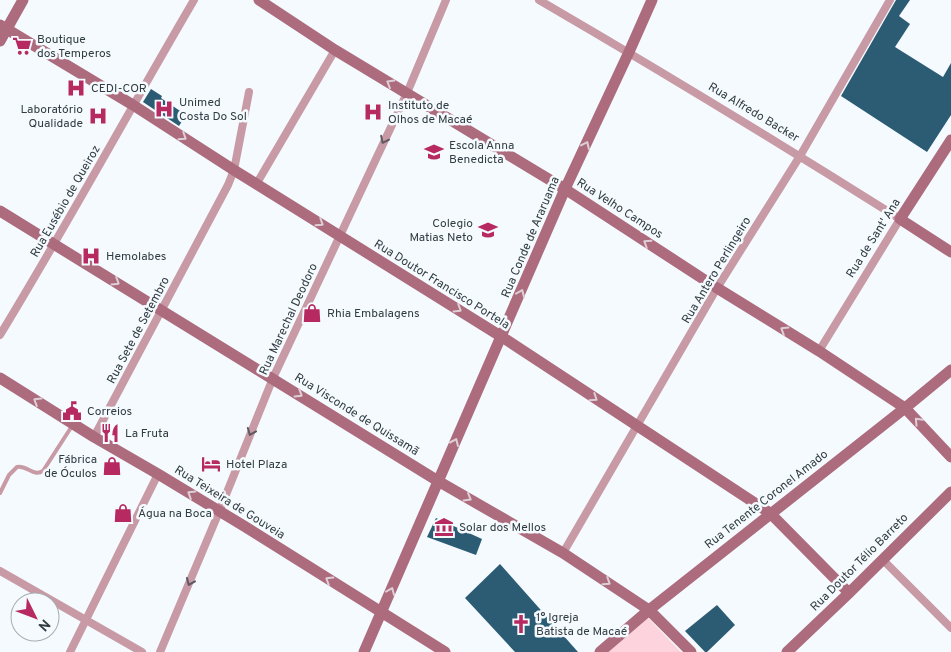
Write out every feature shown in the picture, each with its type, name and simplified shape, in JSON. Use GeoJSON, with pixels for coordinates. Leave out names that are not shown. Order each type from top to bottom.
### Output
{"type":"FeatureCollection","features":[{"type":"Feature","properties":{"kind":"street"},"geometry":{"type":"LineString","coordinates":[[0,41],[3,27],[23,0]]}},
{"type":"Feature","properties":{"kind":"street","name":"Rua Eusébio de Queiroz"},"geometry":{"type":"LineString","coordinates":[[0,335],[55,244],[194,0]]}},
{"type":"Feature","properties":{"kind":"street","name":"Rua Velho Campos"},"geometry":{"type":"LineString","coordinates":[[259,0],[335,50],[565,189],[717,288],[819,351],[905,408],[951,457]]}},
{"type":"Feature","properties":{"kind":"street","name":"Rua Marechal Deodoro"},"geometry":{"type":"LineString","coordinates":[[160,652],[273,378],[407,93],[446,0]]}},
{"type":"Feature","properties":{"kind":"street","name":"Rua Alfredo Backer"},"geometry":{"type":"LineString","coordinates":[[540,0],[800,156],[951,252]]}},
{"type":"Feature","properties":{"kind":"street","name":"Rua Conde de Araruama"},"geometry":{"type":"LineString","coordinates":[[364,652],[565,189],[652,0]]}},
{"type":"Feature","properties":{"kind":"street","name":"Rua Antero Perlingeiro"},"geometry":{"type":"LineString","coordinates":[[563,553],[717,288],[800,156],[890,0]]}},
{"type":"Feature","properties":{"kind":"street","name":"Rua Doutor Francisco Portela"},"geometry":{"type":"LineString","coordinates":[[3,27],[133,105],[339,236],[502,336],[637,427],[770,513],[849,593]]}},
{"type":"Feature","properties":{"kind":"street"},"geometry":{"type":"LineString","coordinates":[[257,183],[335,50]]}},
{"type":"Feature","properties":{"kind":"street","name":"Rua Sete de Setembro"},"geometry":{"type":"LineString","coordinates":[[94,437],[228,185],[234,170],[249,92]]}},
{"type":"Feature","properties":{"kind":"street","name":"Rua de Sant' Ana"},"geometry":{"type":"LineString","coordinates":[[819,351],[951,140]]}},
{"type":"Feature","properties":{"kind":"street","name":"Rua Visconde de Quissamã"},"geometry":{"type":"LineString","coordinates":[[0,211],[438,480],[563,553],[649,610],[691,652]]}},
{"type":"Feature","properties":{"kind":"street","name":"Rua Tenente Coronel Amado"},"geometry":{"type":"LineString","coordinates":[[600,652],[649,610],[951,370]]}},
{"type":"Feature","properties":{"kind":"street","name":"Rua Teixeira de Gouveia"},"geometry":{"type":"LineString","coordinates":[[0,378],[445,652]]}},
{"type":"Feature","properties":{"kind":"street"},"geometry":{"type":"LineString","coordinates":[[70,652],[158,474]]}},
{"type":"Feature","properties":{"kind":"street","name":"Rua Doutor Télio Barreto"},"geometry":{"type":"LineString","coordinates":[[787,652],[951,492]]}},
{"type":"Feature","properties":{"kind":"street"},"geometry":{"type":"LineString","coordinates":[[882,559],[951,628]]}},
{"type":"Feature","properties":{"kind":"street"},"geometry":{"type":"LineString","coordinates":[[0,571],[142,652]]}},
{"type":"Feature","properties":{"kind":"lane"},"geometry":{"type":"LineString","coordinates":[[0,493],[9,475],[17,467],[23,467],[34,473],[39,473],[46,469],[74,424]]}},
{"type":"Feature","properties":{"kind":"shaded area"},"geometry":{"type":"Polygon","coordinates":[[[648,618],[681,652],[605,652],[648,618]]]}},
{"type":"Feature","properties":{"kind":"building"},"geometry":{"type":"Polygon","coordinates":[[[896,0],[910,0],[899,16],[910,24],[895,47],[943,77],[951,63],[951,115],[927,152],[841,96],[896,0]]]}},
{"type":"Feature","properties":{"kind":"building","name":"Unimed Costa Do Sol"},"geometry":{"type":"Polygon","coordinates":[[[151,89],[186,115],[179,126],[143,102],[151,89]]]}},
{"type":"Feature","properties":{"kind":"building","name":"Solar dos Mellos"},"geometry":{"type":"Polygon","coordinates":[[[436,518],[482,539],[476,555],[427,537],[436,518]]]}},
{"type":"Feature","properties":{"kind":"building","name":"1° Igreja Batista de Macaé"},"geometry":{"type":"Polygon","coordinates":[[[500,564],[578,652],[515,652],[465,598],[500,564]]]}},
{"type":"Feature","properties":{"kind":"building"},"geometry":{"type":"Polygon","coordinates":[[[717,605],[735,625],[705,652],[685,631],[717,605]]]}},
{"type":"Feature","properties":{"kind":"place","name":"Boutique dos Temperos"},"geometry":{"type":"Point","coordinates":[22,46]}},
{"type":"Feature","properties":{"kind":"place","name":"CEDI-COR"},"geometry":{"type":"Point","coordinates":[76,88]}},
{"type":"Feature","properties":{"kind":"place","name":"Unimed Costa Do Sol"},"geometry":{"type":"Point","coordinates":[164,109]}},
{"type":"Feature","properties":{"kind":"place","name":"Instituto de Olhos de Macaé"},"geometry":{"type":"Point","coordinates":[373,112]}},
{"type":"Feature","properties":{"kind":"place","name":"Laboratório Qualidade"},"geometry":{"type":"Point","coordinates":[98,116]}},
{"type":"Feature","properties":{"kind":"place","name":"Escola Anna Benedicta"},"geometry":{"type":"Point","coordinates":[434,152]}},
{"type":"Feature","properties":{"kind":"place","name":"Colegio Matias Neto"},"geometry":{"type":"Point","coordinates":[488,230]}},
{"type":"Feature","properties":{"kind":"place","name":"Hemolabes"},"geometry":{"type":"Point","coordinates":[91,256]}},
{"type":"Feature","properties":{"kind":"place","name":"Rhia Embalagens"},"geometry":{"type":"Point","coordinates":[312,313]}},
{"type":"Feature","properties":{"kind":"place","name":"Correios"},"geometry":{"type":"Point","coordinates":[72,411]}},
{"type":"Feature","properties":{"kind":"place","name":"La Fruta"},"geometry":{"type":"Point","coordinates":[110,433]}},
{"type":"Feature","properties":{"kind":"place","name":"Hotel Plaza"},"geometry":{"type":"Point","coordinates":[211,464]}},
{"type":"Feature","properties":{"kind":"place","name":"Fábrica de Óculos"},"geometry":{"type":"Point","coordinates":[112,466]}},
{"type":"Feature","properties":{"kind":"place","name":"Água na Boca"},"geometry":{"type":"Point","coordinates":[123,513]}},
{"type":"Feature","properties":{"kind":"place","name":"Solar dos Mellos"},"geometry":{"type":"Point","coordinates":[444,527]}},
{"type":"Feature","properties":{"kind":"place","name":"1° Igreja Batista de Macaé"},"geometry":{"type":"Point","coordinates":[521,624]}}]}
